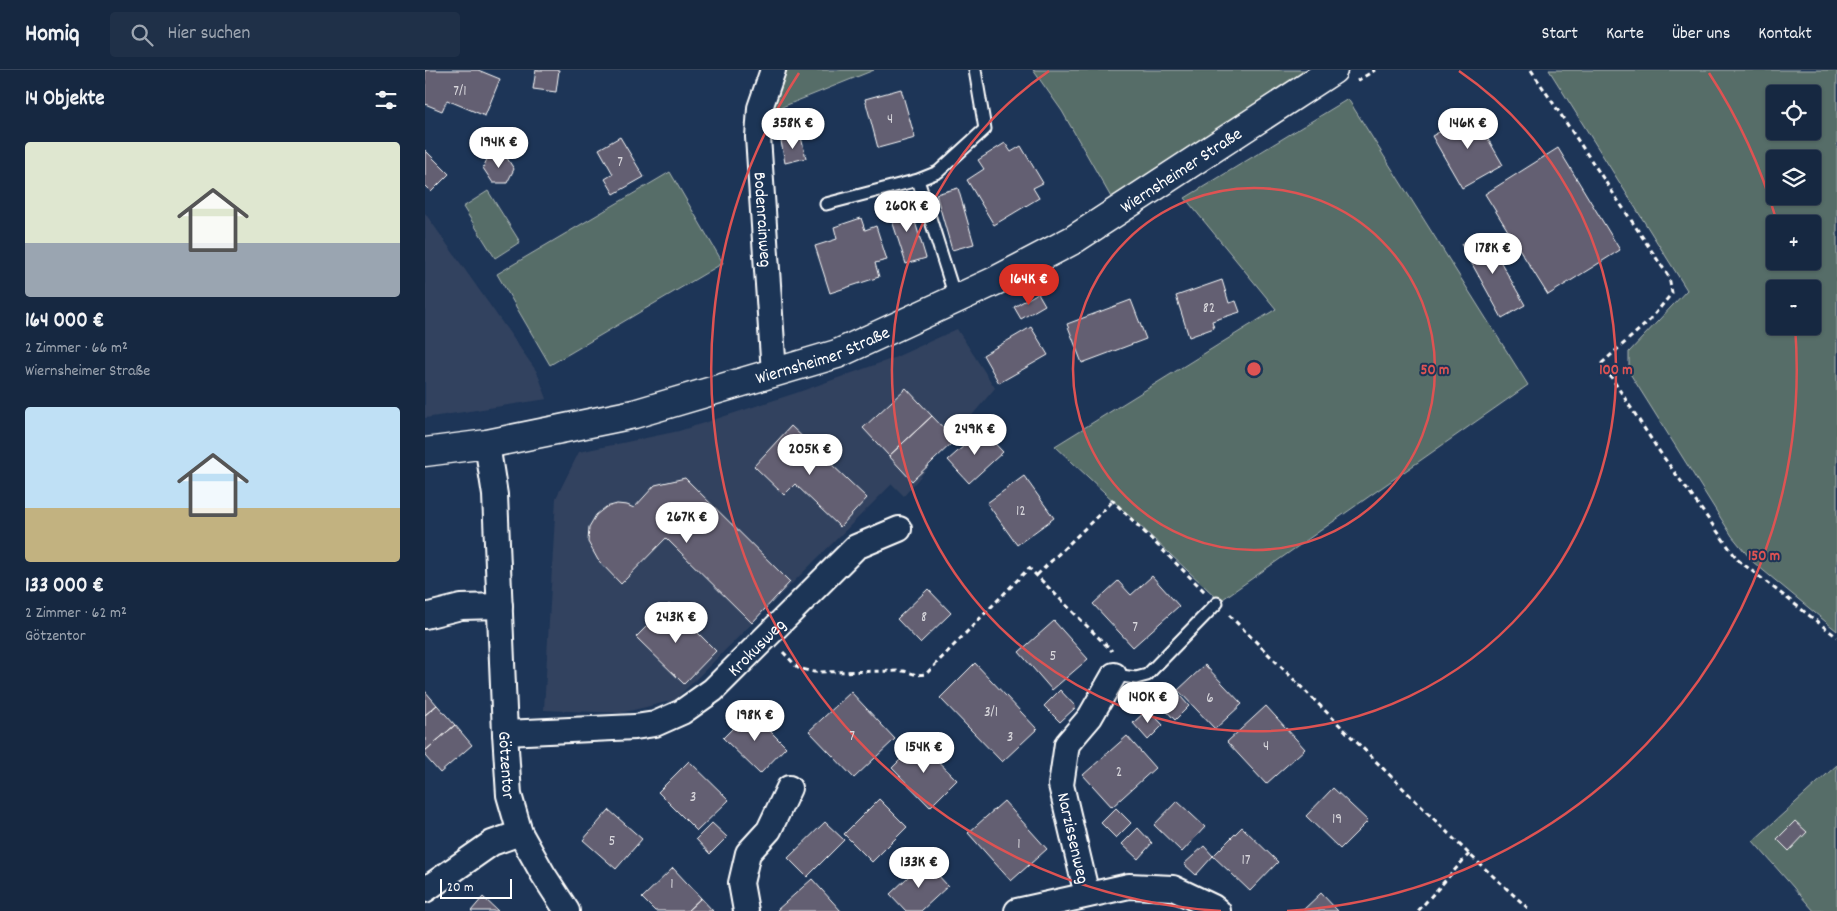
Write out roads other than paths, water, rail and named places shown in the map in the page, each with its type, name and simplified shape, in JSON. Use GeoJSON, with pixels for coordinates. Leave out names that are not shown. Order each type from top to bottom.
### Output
{"type":"FeatureCollection","features":[{"type":"Feature","properties":{"kind":"main road","name":"Wiernsheimer Straße"},"geometry":{"type":"LineString","coordinates":[[425,452],[487,444],[634,414],[837,354],[995,282],[1073,240],[1333,70]]}},
{"type":"Feature","properties":{"kind":"street","name":"Bodenrainweg"},"geometry":{"type":"LineString","coordinates":[[773,70],[760,108],[758,137],[774,373]]}},
{"type":"Feature","properties":{"kind":"street"},"geometry":{"type":"LineString","coordinates":[[425,616],[461,607],[500,606],[495,495],[487,444]]}},
{"type":"Feature","properties":{"kind":"street","name":"Krokusweg"},"geometry":{"type":"LineString","coordinates":[[505,733],[588,730],[655,724],[682,712],[713,690],[856,547],[899,529]]}},
{"type":"Feature","properties":{"kind":"street","name":"Götzentor"},"geometry":{"type":"LineString","coordinates":[[500,606],[509,795],[521,833],[543,874],[567,911]]}},
{"type":"Feature","properties":{"kind":"street","name":"Narzissenweg"},"geometry":{"type":"LineString","coordinates":[[1087,895],[1061,785],[1067,744],[1090,716],[1114,675]]}},
{"type":"Feature","properties":{"kind":"street"},"geometry":{"type":"LineString","coordinates":[[746,911],[741,883],[748,853],[769,830],[789,788]]}},
{"type":"Feature","properties":{"kind":"street"},"geometry":{"type":"LineString","coordinates":[[425,890],[492,843],[521,833]]}},
{"type":"Feature","properties":{"kind":"street"},"geometry":{"type":"LineString","coordinates":[[1017,911],[1129,886],[1173,888],[1218,911]]}},
{"type":"Feature","properties":{"kind":"lane"},"geometry":{"type":"LineString","coordinates":[[826,204],[918,180],[938,172],[985,129],[975,70]]}},
{"type":"Feature","properties":{"kind":"lane"},"geometry":{"type":"LineString","coordinates":[[918,180],[956,300]]}},
{"type":"Feature","properties":{"kind":"lane"},"geometry":{"type":"LineString","coordinates":[[1114,675],[1136,678],[1147,674],[1217,603]]}}]}
